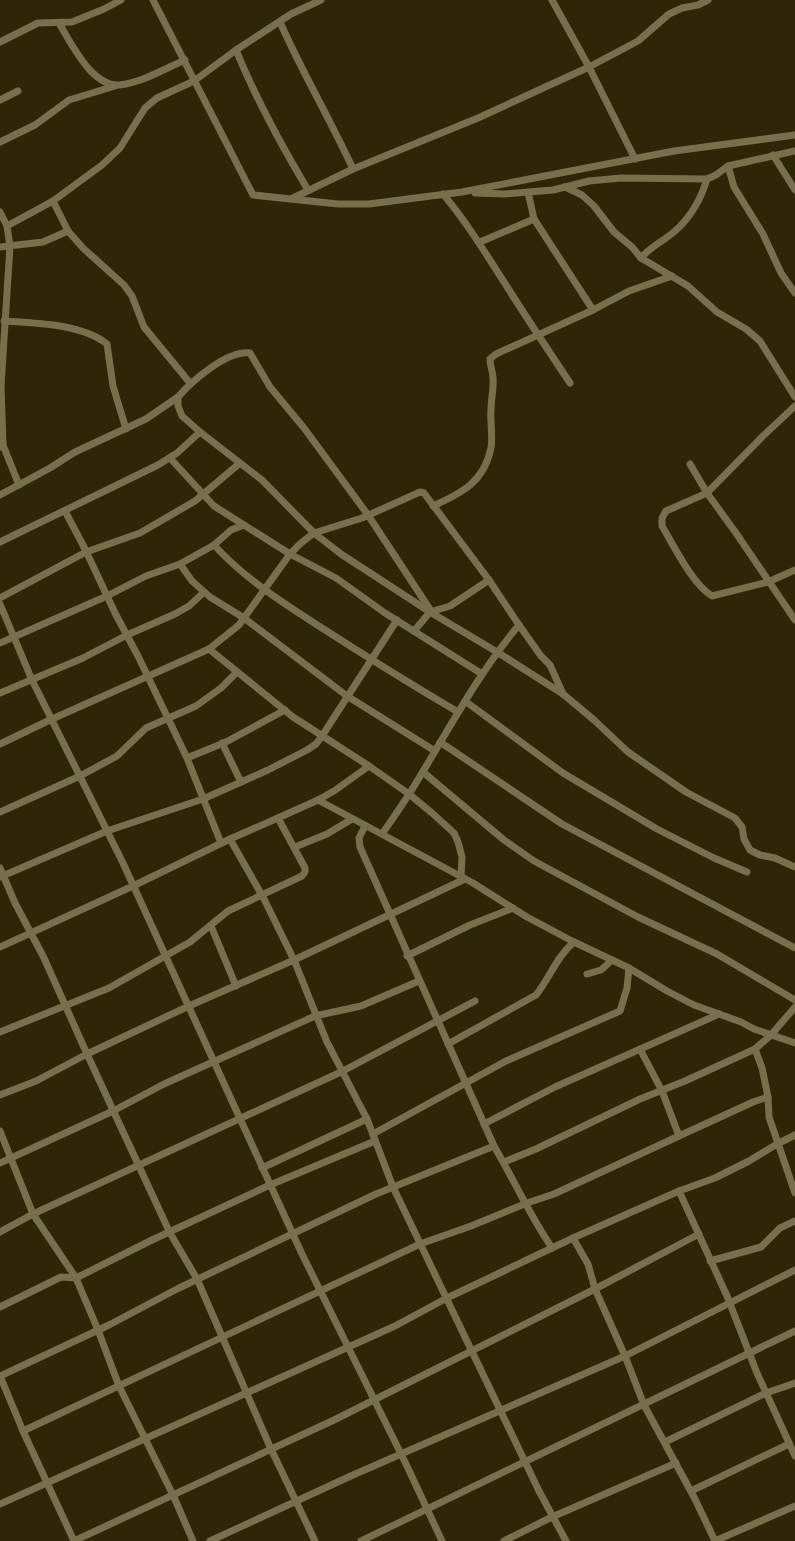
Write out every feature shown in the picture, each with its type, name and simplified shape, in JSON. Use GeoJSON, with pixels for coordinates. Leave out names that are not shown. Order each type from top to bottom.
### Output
{"type":"FeatureCollection","features":[{"type":"Feature","properties":{"kind":"street"},"geometry":{"type":"LineString","coordinates":[[0,42],[38,23],[59,24],[72,22],[87,17],[121,0]]}},
{"type":"Feature","properties":{"kind":"street"},"geometry":{"type":"LineString","coordinates":[[153,0],[253,195],[338,204],[369,204],[462,192],[702,146],[795,134]]}},
{"type":"Feature","properties":{"kind":"street"},"geometry":{"type":"LineString","coordinates":[[7,226],[53,201],[102,165],[120,148],[145,108],[157,98],[194,81],[236,50],[291,14],[321,0]]}},
{"type":"Feature","properties":{"kind":"street"},"geometry":{"type":"LineString","coordinates":[[552,0],[589,67],[635,159]]}},
{"type":"Feature","properties":{"kind":"street"},"geometry":{"type":"LineString","coordinates":[[292,198],[353,169],[478,118],[589,67],[638,41],[669,14],[708,0]]}},
{"type":"Feature","properties":{"kind":"street"},"geometry":{"type":"LineString","coordinates":[[280,22],[313,92],[353,169]]}},
{"type":"Feature","properties":{"kind":"street"},"geometry":{"type":"LineString","coordinates":[[59,24],[82,61],[93,74],[106,82],[118,85]]}},
{"type":"Feature","properties":{"kind":"street"},"geometry":{"type":"LineString","coordinates":[[236,50],[244,71],[280,144],[308,190]]}},
{"type":"Feature","properties":{"kind":"street"},"geometry":{"type":"LineString","coordinates":[[0,142],[35,125],[69,100],[137,80],[185,60]]}},
{"type":"Feature","properties":{"kind":"street"},"geometry":{"type":"LineString","coordinates":[[0,100],[18,91]]}},
{"type":"Feature","properties":{"kind":"street"},"geometry":{"type":"LineString","coordinates":[[462,192],[505,194],[528,192],[565,187],[588,181],[621,178],[707,179],[716,176],[728,166],[795,151]]}},
{"type":"Feature","properties":{"kind":"street"},"geometry":{"type":"LineString","coordinates":[[773,155],[795,190]]}},
{"type":"Feature","properties":{"kind":"street"},"geometry":{"type":"LineString","coordinates":[[728,166],[734,187],[762,234],[781,273],[795,293]]}},
{"type":"Feature","properties":{"kind":"street"},"geometry":{"type":"LineString","coordinates":[[641,258],[648,249],[674,232],[688,216],[697,204],[707,179]]}},
{"type":"Feature","properties":{"kind":"street"},"geometry":{"type":"LineString","coordinates":[[565,187],[582,195],[594,206],[614,232],[632,247],[641,258],[688,286],[717,312],[746,329],[760,341],[795,397]]}},
{"type":"Feature","properties":{"kind":"street"},"geometry":{"type":"LineString","coordinates":[[528,192],[534,219],[593,310]]}},
{"type":"Feature","properties":{"kind":"street"},"geometry":{"type":"LineString","coordinates":[[443,194],[463,217],[480,242],[570,383]]}},
{"type":"Feature","properties":{"kind":"street"},"geometry":{"type":"LineString","coordinates":[[53,201],[68,231],[83,248],[124,286],[132,296],[144,327],[190,383]]}},
{"type":"Feature","properties":{"kind":"street"},"geometry":{"type":"LineString","coordinates":[[0,212],[7,226],[10,246],[2,346],[2,446],[19,485]]}},
{"type":"Feature","properties":{"kind":"street"},"geometry":{"type":"LineString","coordinates":[[480,242],[534,219]]}},
{"type":"Feature","properties":{"kind":"street"},"geometry":{"type":"LineString","coordinates":[[0,246],[43,242],[68,231]]}},
{"type":"Feature","properties":{"kind":"street"},"geometry":{"type":"LineString","coordinates":[[433,506],[460,494],[476,480],[485,467],[491,447],[493,388],[490,359],[496,354],[593,310],[629,291],[672,276]]}},
{"type":"Feature","properties":{"kind":"street"},"geometry":{"type":"LineString","coordinates":[[4,321],[43,324],[91,333],[107,344],[113,386],[126,429]]}},
{"type":"Feature","properties":{"kind":"street"},"geometry":{"type":"LineString","coordinates":[[0,495],[76,452],[146,420],[178,397],[190,383],[228,358],[244,352],[250,353],[270,387],[304,428],[368,516],[431,612]]}},
{"type":"Feature","properties":{"kind":"street"},"geometry":{"type":"LineString","coordinates":[[178,397],[180,412],[200,432],[262,480],[281,497],[314,533],[341,554],[563,694],[628,752],[686,792],[735,818],[742,827],[744,839],[750,850],[795,867]]}},
{"type":"Feature","properties":{"kind":"street"},"geometry":{"type":"LineString","coordinates":[[795,406],[707,493],[666,511],[662,518],[662,526],[697,582],[704,591],[712,596],[768,582],[795,570]]}},
{"type":"Feature","properties":{"kind":"street"},"geometry":{"type":"LineString","coordinates":[[0,542],[135,478],[170,458],[200,432]]}},
{"type":"Feature","properties":{"kind":"street"},"geometry":{"type":"LineString","coordinates":[[170,458],[214,506],[290,554],[336,578],[397,620],[482,674]]}},
{"type":"Feature","properties":{"kind":"street"},"geometry":{"type":"LineString","coordinates":[[0,598],[86,552],[140,533],[204,495],[240,463]]}},
{"type":"Feature","properties":{"kind":"street"},"geometry":{"type":"LineString","coordinates":[[690,464],[707,493],[795,620]]}},
{"type":"Feature","properties":{"kind":"street"},"geometry":{"type":"LineString","coordinates":[[0,744],[209,649],[239,625],[290,554],[301,542],[314,533],[368,516],[420,492],[424,493],[489,580],[540,656],[550,666],[563,694]]}},
{"type":"Feature","properties":{"kind":"street"},"geometry":{"type":"LineString","coordinates":[[65,511],[148,677],[186,758],[221,843]]}},
{"type":"Feature","properties":{"kind":"street"},"geometry":{"type":"LineString","coordinates":[[0,643],[107,596],[146,576],[180,564],[214,545],[231,530],[244,525]]}},
{"type":"Feature","properties":{"kind":"street"},"geometry":{"type":"LineString","coordinates":[[214,545],[231,564],[264,590],[371,660],[458,712]]}},
{"type":"Feature","properties":{"kind":"street"},"geometry":{"type":"LineString","coordinates":[[180,564],[192,581],[204,592],[244,618],[347,696],[435,751]]}},
{"type":"Feature","properties":{"kind":"street"},"geometry":{"type":"LineString","coordinates":[[414,631],[431,612],[450,606],[489,580]]}},
{"type":"Feature","properties":{"kind":"street"},"geometry":{"type":"LineString","coordinates":[[0,693],[83,658],[182,611],[204,592]]}},
{"type":"Feature","properties":{"kind":"street"},"geometry":{"type":"LineString","coordinates":[[0,604],[32,680],[134,886],[319,1290],[402,1454],[442,1541]]}},
{"type":"Feature","properties":{"kind":"street"},"geometry":{"type":"LineString","coordinates":[[2,877],[107,831],[203,799],[307,750],[316,744],[322,736],[397,620]]}},
{"type":"Feature","properties":{"kind":"street"},"geometry":{"type":"LineString","coordinates":[[382,834],[423,772],[482,674],[519,625]]}},
{"type":"Feature","properties":{"kind":"street"},"geometry":{"type":"LineString","coordinates":[[209,649],[285,710],[409,794],[454,833],[462,857],[463,878]]}},
{"type":"Feature","properties":{"kind":"street"},"geometry":{"type":"LineString","coordinates":[[0,812],[80,776],[117,756],[146,728],[196,706],[221,688],[237,672]]}},
{"type":"Feature","properties":{"kind":"street"},"geometry":{"type":"LineString","coordinates":[[465,701],[563,773],[657,829],[714,858],[747,872]]}},
{"type":"Feature","properties":{"kind":"street"},"geometry":{"type":"LineString","coordinates":[[186,758],[222,743],[285,710]]}},
{"type":"Feature","properties":{"kind":"street"},"geometry":{"type":"LineString","coordinates":[[440,742],[562,824],[795,948]]}},
{"type":"Feature","properties":{"kind":"street"},"geometry":{"type":"LineString","coordinates":[[222,743],[241,782]]}},
{"type":"Feature","properties":{"kind":"street"},"geometry":{"type":"LineString","coordinates":[[0,947],[134,886],[230,838],[318,800],[369,766]]}},
{"type":"Feature","properties":{"kind":"street"},"geometry":{"type":"LineString","coordinates":[[423,772],[504,840],[534,860],[630,912],[717,954],[795,1000]]}},
{"type":"Feature","properties":{"kind":"street"},"geometry":{"type":"LineString","coordinates":[[318,800],[463,878],[574,942],[629,968],[694,1005],[795,1043]]}},
{"type":"Feature","properties":{"kind":"street"},"geometry":{"type":"LineString","coordinates":[[0,1032],[109,988],[190,942],[228,911],[302,876],[305,868],[278,818]]}},
{"type":"Feature","properties":{"kind":"street"},"geometry":{"type":"LineString","coordinates":[[294,847],[327,834],[352,819]]}},
{"type":"Feature","properties":{"kind":"street"},"geometry":{"type":"LineString","coordinates":[[365,826],[359,838],[360,847],[407,956],[494,1146],[527,1203],[536,1224],[552,1248]]}},
{"type":"Feature","properties":{"kind":"street"},"geometry":{"type":"LineString","coordinates":[[230,838],[262,895],[294,960],[315,1016],[341,1072],[367,1119],[393,1187],[524,1461],[552,1518],[566,1541]]}},
{"type":"Feature","properties":{"kind":"street"},"geometry":{"type":"LineString","coordinates":[[0,868],[2,877],[44,958],[170,1233],[197,1279],[271,1449],[315,1541]]}},
{"type":"Feature","properties":{"kind":"street"},"geometry":{"type":"LineString","coordinates":[[0,1095],[36,1081],[87,1054],[189,1006],[294,960],[463,878]]}},
{"type":"Feature","properties":{"kind":"street"},"geometry":{"type":"LineString","coordinates":[[407,956],[513,908]]}},
{"type":"Feature","properties":{"kind":"street"},"geometry":{"type":"LineString","coordinates":[[211,926],[236,986]]}},
{"type":"Feature","properties":{"kind":"street"},"geometry":{"type":"LineString","coordinates":[[448,1044],[536,995],[563,951],[574,942]]}},
{"type":"Feature","properties":{"kind":"street"},"geometry":{"type":"LineString","coordinates":[[587,974],[601,970],[612,960]]}},
{"type":"Feature","properties":{"kind":"street"},"geometry":{"type":"LineString","coordinates":[[0,1307],[61,1277],[76,1278],[152,1240],[374,1137],[506,1061],[620,1011],[627,988],[629,968]]}},
{"type":"Feature","properties":{"kind":"street"},"geometry":{"type":"LineString","coordinates":[[0,1163],[113,1111],[164,1084],[315,1016],[361,1006],[419,981]]}},
{"type":"Feature","properties":{"kind":"street"},"geometry":{"type":"LineString","coordinates":[[0,1232],[33,1214],[341,1072],[475,1001]]}},
{"type":"Feature","properties":{"kind":"street"},"geometry":{"type":"LineString","coordinates":[[504,1162],[755,1048],[770,1035],[795,1007]]}},
{"type":"Feature","properties":{"kind":"street"},"geometry":{"type":"LineString","coordinates":[[484,1124],[555,1087],[719,1014]]}},
{"type":"Feature","properties":{"kind":"street"},"geometry":{"type":"LineString","coordinates":[[755,1048],[762,1068],[768,1097],[769,1117],[795,1193]]}},
{"type":"Feature","properties":{"kind":"street"},"geometry":{"type":"LineString","coordinates":[[640,1049],[662,1091],[679,1136]]}},
{"type":"Feature","properties":{"kind":"street"},"geometry":{"type":"LineString","coordinates":[[23,1431],[420,1244],[554,1194],[768,1097]]}},
{"type":"Feature","properties":{"kind":"street"},"geometry":{"type":"LineString","coordinates":[[262,1168],[367,1119]]}},
{"type":"Feature","properties":{"kind":"street"},"geometry":{"type":"LineString","coordinates":[[0,1131],[12,1156],[33,1214],[76,1278],[119,1386],[173,1495],[193,1541]]}},
{"type":"Feature","properties":{"kind":"street"},"geometry":{"type":"LineString","coordinates":[[0,1504],[395,1326],[447,1298],[573,1238],[679,1191],[715,1178],[749,1162],[795,1135]]}},
{"type":"Feature","properties":{"kind":"street"},"geometry":{"type":"LineString","coordinates":[[494,1146],[393,1187],[197,1279],[98,1330],[0,1376],[46,1483],[74,1541],[374,1400],[595,1289],[699,1234]]}},
{"type":"Feature","properties":{"kind":"street"},"geometry":{"type":"LineString","coordinates":[[679,1191],[795,1456]]}},
{"type":"Feature","properties":{"kind":"street"},"geometry":{"type":"LineString","coordinates":[[710,1261],[762,1247],[780,1228],[795,1221]]}},
{"type":"Feature","properties":{"kind":"street"},"geometry":{"type":"LineString","coordinates":[[573,1238],[588,1264],[595,1289],[644,1405],[691,1491],[715,1541],[795,1506]]}},
{"type":"Feature","properties":{"kind":"street"},"geometry":{"type":"LineString","coordinates":[[210,1541],[624,1356],[795,1270]]}},
{"type":"Feature","properties":{"kind":"street"},"geometry":{"type":"LineString","coordinates":[[361,1541],[795,1330]]}},
{"type":"Feature","properties":{"kind":"street"},"geometry":{"type":"LineString","coordinates":[[665,1442],[766,1393],[795,1383]]}},
{"type":"Feature","properties":{"kind":"street"},"geometry":{"type":"LineString","coordinates":[[691,1491],[788,1440],[795,1433]]}},
{"type":"Feature","properties":{"kind":"street"},"geometry":{"type":"LineString","coordinates":[[504,1541],[676,1463]]}}]}
